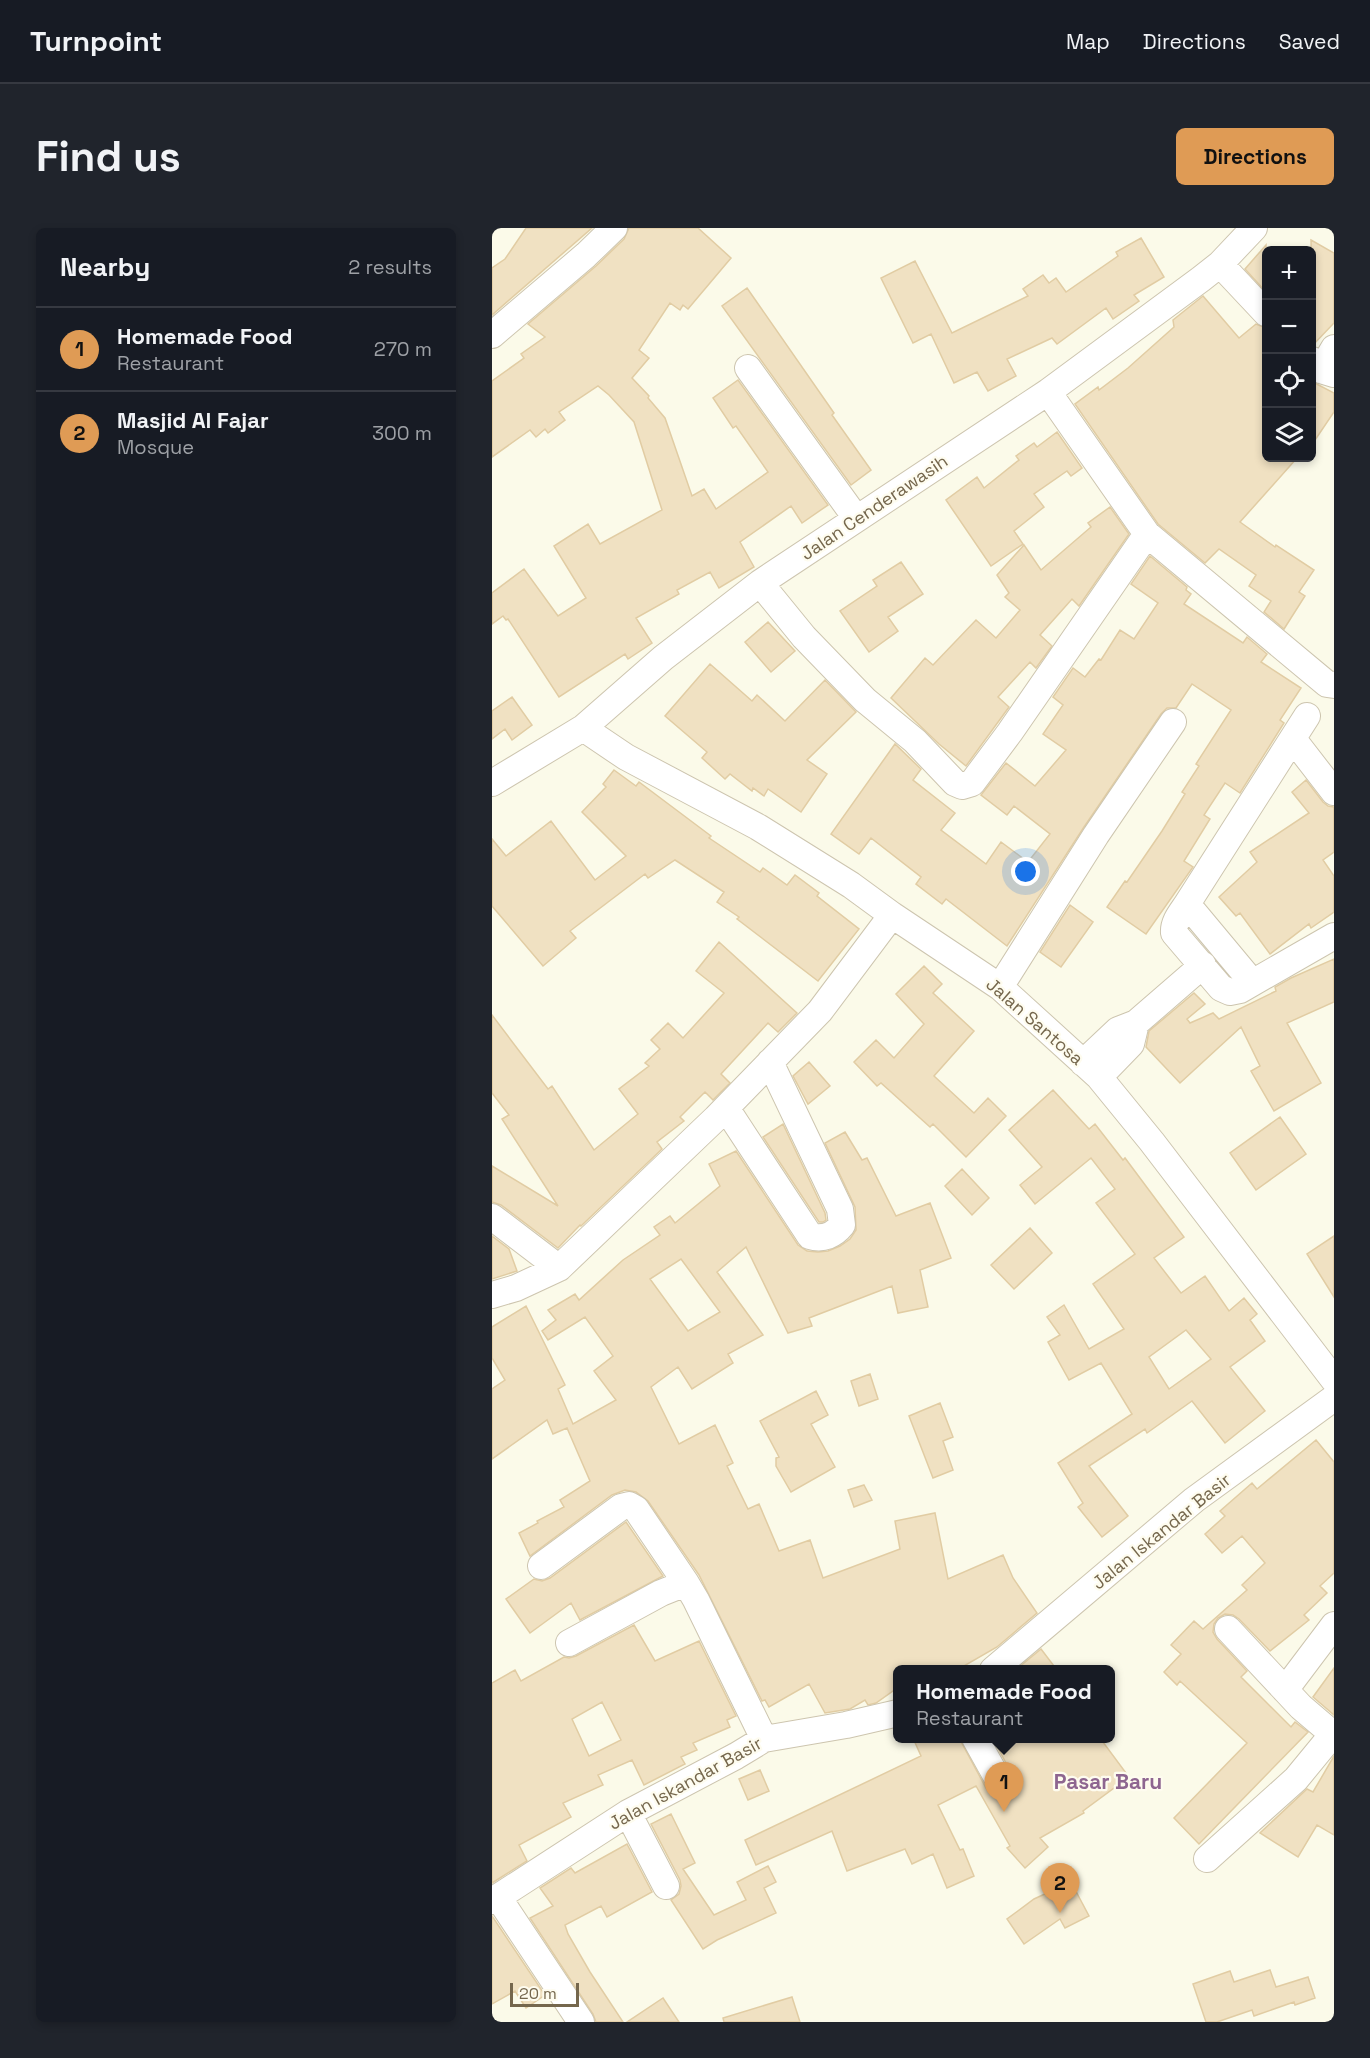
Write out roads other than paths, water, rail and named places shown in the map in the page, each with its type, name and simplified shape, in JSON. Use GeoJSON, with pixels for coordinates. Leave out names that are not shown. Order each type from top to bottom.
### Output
{"type":"FeatureCollection","features":[{"type":"Feature","properties":{"kind":"street"},"geometry":{"type":"LineString","coordinates":[[492,334],[614,228]]}},
{"type":"Feature","properties":{"kind":"street","name":"Jalan Cenderawasih"},"geometry":{"type":"LineString","coordinates":[[492,783],[583,728],[663,658],[760,583],[1048,392],[1211,272],[1254,228]]}},
{"type":"Feature","properties":{"kind":"street"},"geometry":{"type":"LineString","coordinates":[[1211,272],[1262,310]]}},
{"type":"Feature","properties":{"kind":"street"},"geometry":{"type":"LineString","coordinates":[[1322,368],[1334,348]]}},
{"type":"Feature","properties":{"kind":"street"},"geometry":{"type":"LineString","coordinates":[[748,368],[856,518]]}},
{"type":"Feature","properties":{"kind":"street"},"geometry":{"type":"LineString","coordinates":[[1048,392],[1147,534],[1327,684],[1334,685]]}},
{"type":"Feature","properties":{"kind":"street"},"geometry":{"type":"LineString","coordinates":[[760,583],[804,637],[865,700],[915,741],[955,783],[962,786],[972,783],[1011,732],[1147,534]]}},
{"type":"Feature","properties":{"kind":"street"},"geometry":{"type":"LineString","coordinates":[[1307,716],[1187,904],[1174,926],[1174,933],[1224,990],[1236,991],[1334,936]]}},
{"type":"Feature","properties":{"kind":"street"},"geometry":{"type":"LineString","coordinates":[[1000,987],[1096,835],[1173,722]]}},
{"type":"Feature","properties":{"kind":"street","name":"Jalan Santosa"},"geometry":{"type":"LineString","coordinates":[[583,728],[626,757],[759,827],[851,885],[1000,987],[1091,1070],[1159,1151],[1334,1380]]}},
{"type":"Feature","properties":{"kind":"street"},"geometry":{"type":"LineString","coordinates":[[1293,739],[1334,792]]}},
{"type":"Feature","properties":{"kind":"street"},"geometry":{"type":"LineString","coordinates":[[1187,904],[1252,982]]}},
{"type":"Feature","properties":{"kind":"street"},"geometry":{"type":"LineString","coordinates":[[492,1294],[516,1288],[559,1268],[726,1108],[820,1011],[892,915]]}},
{"type":"Feature","properties":{"kind":"street"},"geometry":{"type":"LineString","coordinates":[[1091,1070],[1131,1044],[1136,1023],[1203,965]]}},
{"type":"Feature","properties":{"kind":"street"},"geometry":{"type":"LineString","coordinates":[[726,1108],[810,1236],[816,1238],[836,1234],[842,1225],[840,1209],[770,1062]]}},
{"type":"Feature","properties":{"kind":"street"},"geometry":{"type":"LineString","coordinates":[[492,1217],[559,1268]]}},
{"type":"Feature","properties":{"kind":"street","name":"Jalan Iskandar Basir"},"geometry":{"type":"LineString","coordinates":[[1005,1665],[1194,1500],[1334,1398]]}},
{"type":"Feature","properties":{"kind":"street"},"geometry":{"type":"LineString","coordinates":[[541,1566],[621,1507],[629,1505],[636,1509],[696,1600],[764,1738]]}},
{"type":"Feature","properties":{"kind":"street"},"geometry":{"type":"LineString","coordinates":[[569,1643],[661,1593],[686,1583]]}},
{"type":"Feature","properties":{"kind":"street"},"geometry":{"type":"LineString","coordinates":[[1285,1690],[1334,1625]]}},
{"type":"Feature","properties":{"kind":"street"},"geometry":{"type":"LineString","coordinates":[[1206,1859],[1296,1779],[1334,1734],[1313,1719],[1228,1629]]}},
{"type":"Feature","properties":{"kind":"street","name":"Jalan Iskandar Basir"},"geometry":{"type":"LineString","coordinates":[[495,1899],[628,1813],[736,1756],[764,1738],[846,1725],[893,1714]]}},
{"type":"Feature","properties":{"kind":"street"},"geometry":{"type":"LineString","coordinates":[[978,1743],[999,1781]]}},
{"type":"Feature","properties":{"kind":"street"},"geometry":{"type":"LineString","coordinates":[[628,1813],[666,1886]]}},
{"type":"Feature","properties":{"kind":"street"},"geometry":{"type":"LineString","coordinates":[[495,1899],[581,2022]]}},
{"type":"Feature","properties":{"kind":"place","name":"Homemade Food"},"geometry":{"type":"Point","coordinates":[1004,1812]}},
{"type":"Feature","properties":{"kind":"place","name":"Masjid Al Fajar"},"geometry":{"type":"Point","coordinates":[1060,1913]}},
{"type":"Feature","properties":{"kind":"district","name":"Pasar Baru"},"geometry":{"type":"Point","coordinates":[1108,1781]}}]}
